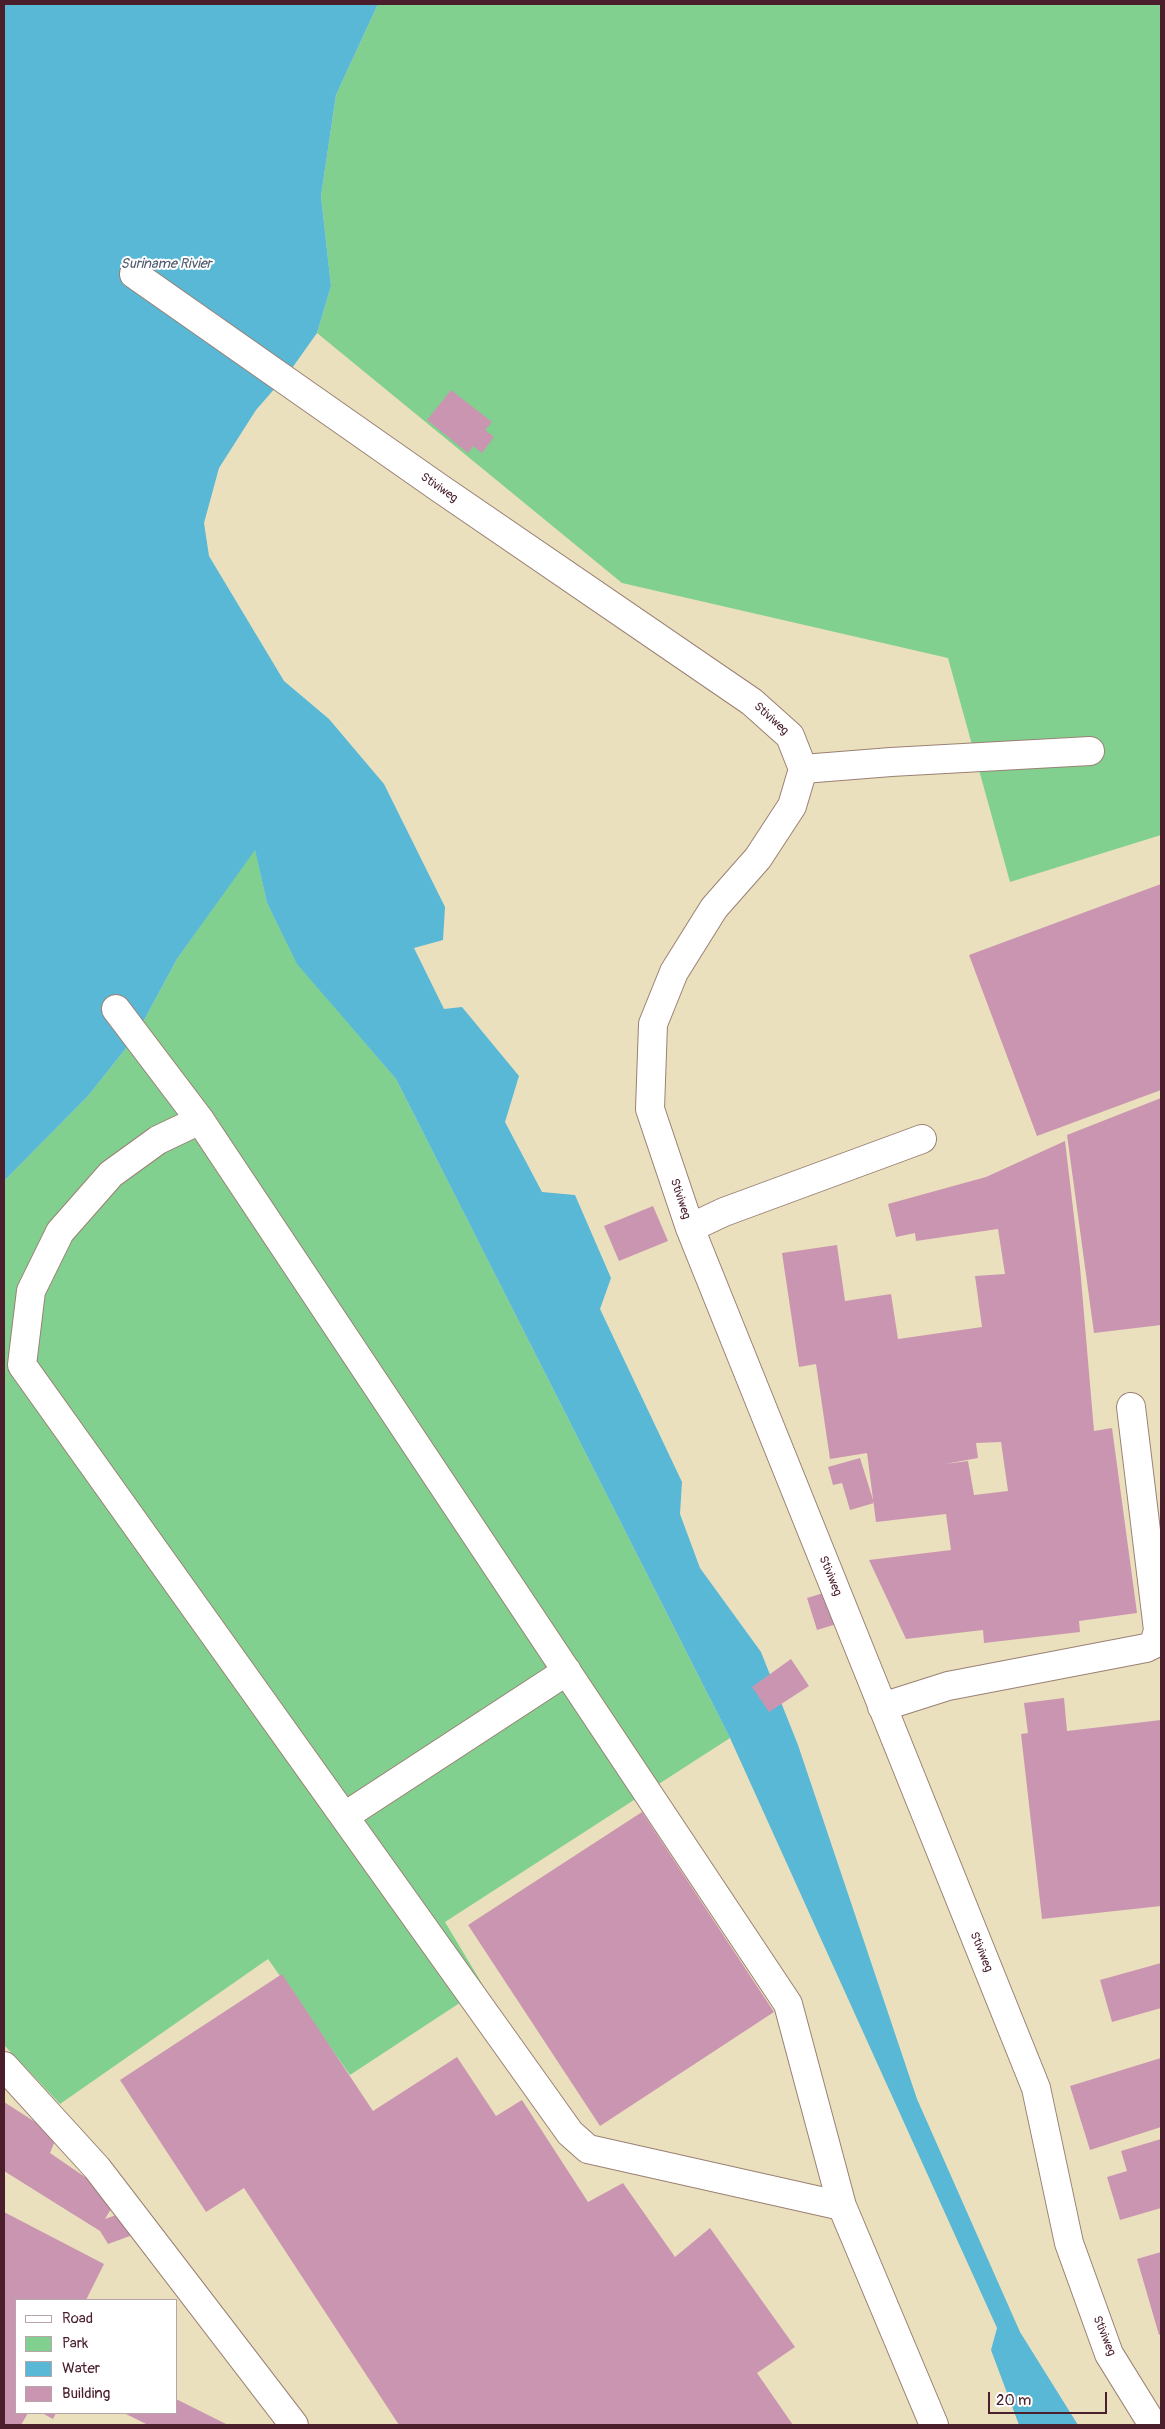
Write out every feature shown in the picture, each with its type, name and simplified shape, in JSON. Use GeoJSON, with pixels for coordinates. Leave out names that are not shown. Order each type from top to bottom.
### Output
{"type":"FeatureCollection","features":[{"type":"Feature","properties":{"kind":"street","name":"Stiviweg"},"geometry":{"type":"LineString","coordinates":[[134,274],[430,482],[752,702],[790,736],[802,769],[792,806],[758,858],[714,908],[674,972],[653,1024],[650,1109],[690,1228],[1036,2088],[1069,2243],[1109,2354],[1152,2425]]}},
{"type":"Feature","properties":{"kind":"street"},"geometry":{"type":"LineString","coordinates":[[802,769],[1090,751]]}},
{"type":"Feature","properties":{"kind":"street"},"geometry":{"type":"LineString","coordinates":[[116,1009],[200,1120],[788,2004],[842,2206],[934,2425]]}},
{"type":"Feature","properties":{"kind":"street"},"geometry":{"type":"LineString","coordinates":[[200,1120],[158,1140],[111,1174],[60,1232],[31,1290],[22,1365],[570,2133],[588,2150],[842,2206]]}},
{"type":"Feature","properties":{"kind":"street"},"geometry":{"type":"LineString","coordinates":[[690,1228],[724,1212],[922,1139]]}},
{"type":"Feature","properties":{"kind":"street"},"geometry":{"type":"LineString","coordinates":[[882,1706],[948,1686],[1146,1648],[1154,1644],[1158,1630],[1131,1407]]}},
{"type":"Feature","properties":{"kind":"street"},"geometry":{"type":"LineString","coordinates":[[345,1816],[567,1671]]}},
{"type":"Feature","properties":{"kind":"street"},"geometry":{"type":"LineString","coordinates":[[4,2066],[97,2168],[294,2425]]}},
{"type":"Feature","properties":{"kind":"green space"},"geometry":{"type":"Polygon","coordinates":[[[378,4],[1161,4],[1161,835],[1010,882],[948,658],[622,583],[317,333],[331,286],[321,196],[336,95],[378,4]]]}},
{"type":"Feature","properties":{"kind":"green space"},"geometry":{"type":"Polygon","coordinates":[[[255,849],[267,903],[297,963],[396,1079],[730,1738],[445,1922],[484,1987],[350,2075],[268,1959],[60,2104],[4,2045],[4,1181],[88,1096],[135,1037],[177,959],[255,849]]]}},
{"type":"Feature","properties":{"kind":"water","name":"Suriname Rivier"},"geometry":{"type":"Polygon","coordinates":[[[4,4],[378,4],[336,95],[321,196],[331,286],[317,333],[290,371],[256,410],[219,468],[204,523],[209,556],[284,681],[329,719],[384,784],[445,907],[443,940],[414,948],[444,1009],[462,1007],[519,1076],[505,1122],[542,1192],[575,1195],[611,1278],[600,1309],[682,1482],[680,1514],[700,1568],[761,1652],[798,1745],[917,2099],[1020,2332],[1078,2425],[1019,2425],[991,2350],[997,2328],[730,1738],[396,1079],[297,964],[267,903],[255,850],[177,959],[135,1037],[88,1096],[4,1181],[4,4]]]}},
{"type":"Feature","properties":{"kind":"building"},"geometry":{"type":"Polygon","coordinates":[[[451,390],[492,422],[485,430],[494,437],[482,453],[473,446],[468,453],[427,420],[451,390]]]}},
{"type":"Feature","properties":{"kind":"building"},"geometry":{"type":"Polygon","coordinates":[[[1161,884],[1161,1090],[1037,1136],[969,955],[1161,884]]]}},
{"type":"Feature","properties":{"kind":"building"},"geometry":{"type":"Polygon","coordinates":[[[1161,1098],[1161,1325],[1094,1333],[1067,1135],[1161,1098]]]}},
{"type":"Feature","properties":{"kind":"building"},"geometry":{"type":"Polygon","coordinates":[[[1065,1141],[1080,1267],[1094,1431],[1112,1428],[1137,1613],[1079,1621],[1080,1632],[984,1643],[983,1630],[906,1639],[869,1560],[951,1550],[946,1514],[876,1522],[867,1453],[830,1459],[816,1364],[799,1367],[782,1253],[837,1245],[845,1301],[891,1294],[898,1339],[982,1327],[975,1276],[1005,1274],[998,1229],[916,1241],[915,1233],[896,1237],[888,1204],[986,1177],[1065,1141]],[[1001,1442],[976,1443],[978,1458],[945,1464],[968,1461],[974,1495],[1008,1491],[1001,1442]]]}},
{"type":"Feature","properties":{"kind":"building"},"geometry":{"type":"Polygon","coordinates":[[[653,1206],[668,1241],[619,1261],[604,1226],[653,1206]]]}},
{"type":"Feature","properties":{"kind":"building"},"geometry":{"type":"Polygon","coordinates":[[[860,1458],[874,1503],[850,1510],[842,1483],[833,1485],[828,1467],[860,1458]]]}},
{"type":"Feature","properties":{"kind":"building"},"geometry":{"type":"Polygon","coordinates":[[[830,1591],[840,1623],[817,1630],[807,1598],[830,1591]]]}},
{"type":"Feature","properties":{"kind":"building"},"geometry":{"type":"Polygon","coordinates":[[[791,1659],[809,1686],[769,1712],[752,1687],[791,1659]]]}},
{"type":"Feature","properties":{"kind":"building"},"geometry":{"type":"Polygon","coordinates":[[[1064,1698],[1067,1731],[1161,1720],[1161,1906],[1042,1919],[1021,1734],[1028,1733],[1024,1703],[1064,1698]]]}},
{"type":"Feature","properties":{"kind":"building"},"geometry":{"type":"Polygon","coordinates":[[[642,1812],[774,2012],[600,2126],[468,1925],[642,1812]]]}},
{"type":"Feature","properties":{"kind":"building"},"geometry":{"type":"Polygon","coordinates":[[[1161,1963],[1161,2008],[1112,2022],[1100,1980],[1161,1963]]]}},
{"type":"Feature","properties":{"kind":"building"},"geometry":{"type":"Polygon","coordinates":[[[282,1974],[373,2111],[457,2057],[496,2116],[522,2100],[588,2202],[623,2183],[675,2257],[710,2228],[795,2347],[757,2373],[793,2425],[399,2425],[244,2188],[206,2212],[120,2080],[282,1974]]]}},
{"type":"Feature","properties":{"kind":"building"},"geometry":{"type":"Polygon","coordinates":[[[1161,2058],[1161,2127],[1090,2150],[1070,2086],[1161,2058]]]}},
{"type":"Feature","properties":{"kind":"building"},"geometry":{"type":"Polygon","coordinates":[[[4,2102],[57,2136],[50,2153],[117,2199],[105,2219],[122,2213],[130,2236],[108,2244],[100,2231],[4,2171],[4,2102]]]}},
{"type":"Feature","properties":{"kind":"building"},"geometry":{"type":"Polygon","coordinates":[[[1161,2139],[1161,2208],[1120,2220],[1107,2177],[1127,2171],[1121,2151],[1161,2139]]]}},
{"type":"Feature","properties":{"kind":"building"},"geometry":{"type":"Polygon","coordinates":[[[4,2212],[104,2264],[86,2299],[15,2299],[15,2414],[27,2414],[21,2425],[4,2425],[4,2212]]]}},
{"type":"Feature","properties":{"kind":"building"},"geometry":{"type":"Polygon","coordinates":[[[1161,2252],[1161,2334],[1159,2335],[1137,2259],[1161,2252]]]}},
{"type":"Feature","properties":{"kind":"building"},"geometry":{"type":"Polygon","coordinates":[[[178,2400],[228,2425],[148,2425],[126,2414],[178,2414],[178,2400]]]}},
{"type":"Feature","properties":{"kind":"building"},"geometry":{"type":"Polygon","coordinates":[[[44,2414],[56,2414],[53,2419],[44,2414]]]}}]}
